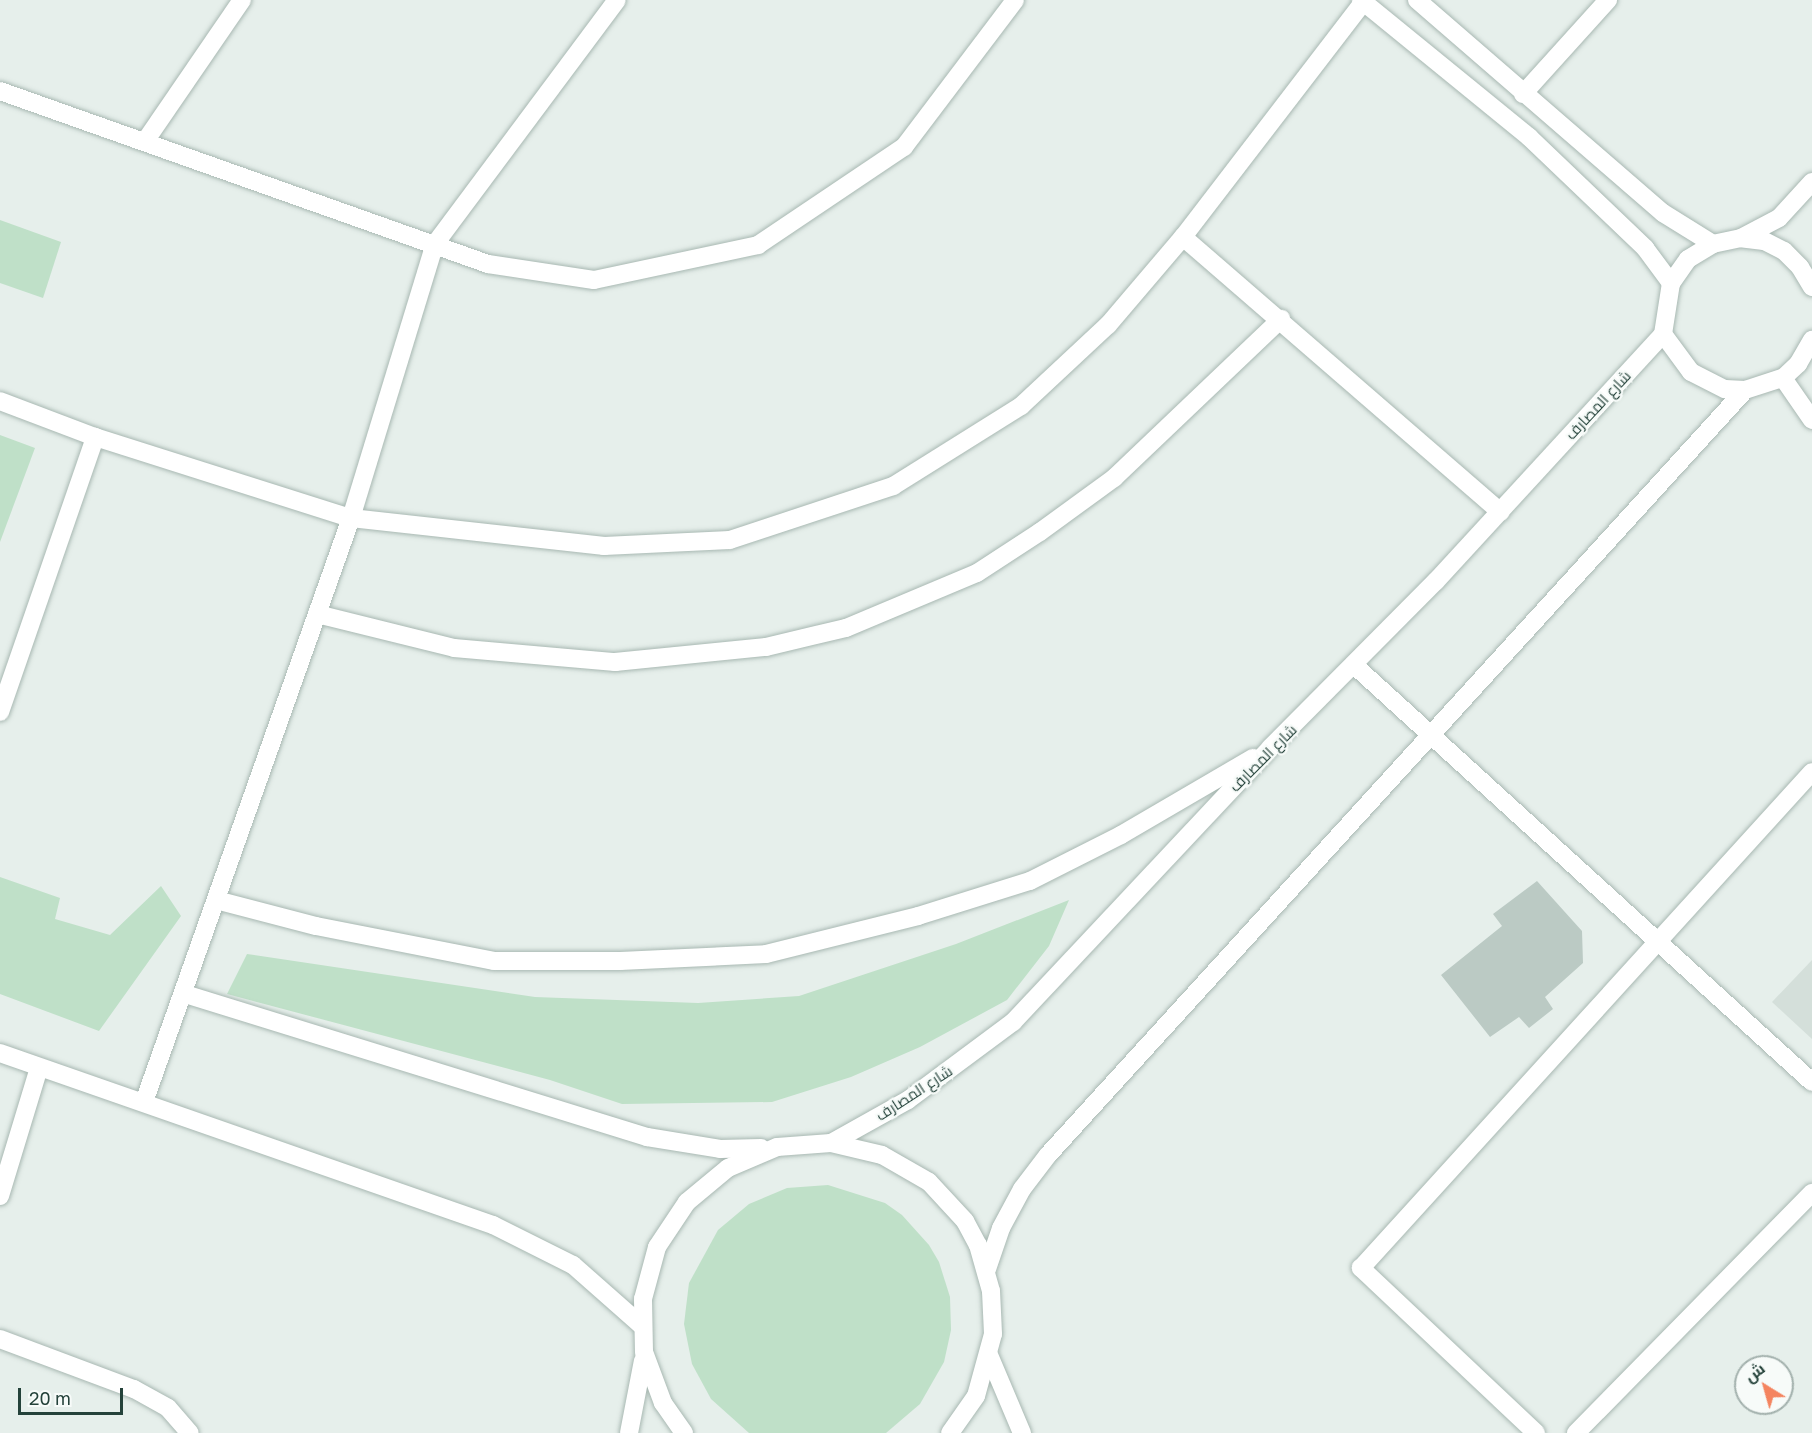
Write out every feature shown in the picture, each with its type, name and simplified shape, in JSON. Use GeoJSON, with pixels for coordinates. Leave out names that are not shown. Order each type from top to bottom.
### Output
{"type":"FeatureCollection","features":[{"type":"Feature","properties":{"kind":"street"},"geometry":{"type":"LineString","coordinates":[[146,140],[242,0]]}},
{"type":"Feature","properties":{"kind":"street"},"geometry":{"type":"LineString","coordinates":[[144,1102],[185,994],[351,518],[435,244],[617,0]]}},
{"type":"Feature","properties":{"kind":"street"},"geometry":{"type":"LineString","coordinates":[[0,91],[146,140],[488,264],[594,280],[758,245],[904,147],[1015,0]]}},
{"type":"Feature","properties":{"kind":"street"},"geometry":{"type":"LineString","coordinates":[[1417,0],[1663,213],[1713,244]]}},
{"type":"Feature","properties":{"kind":"street"},"geometry":{"type":"LineString","coordinates":[[1523,94],[1608,0]]}},
{"type":"Feature","properties":{"kind":"street"},"geometry":{"type":"LineString","coordinates":[[0,401],[95,438],[351,518],[604,546],[730,540],[893,486],[1021,406],[1108,325],[1183,237],[1363,1],[1528,137],[1645,248],[1671,283]]}},
{"type":"Feature","properties":{"kind":"street"},"geometry":{"type":"LineString","coordinates":[[1812,182],[1779,218],[1741,238],[1713,244],[1688,259],[1671,283],[1663,334],[1691,372],[1725,389],[1745,390],[1783,378],[1798,364],[1812,340]]}},
{"type":"Feature","properties":{"kind":"street"},"geometry":{"type":"LineString","coordinates":[[1183,237],[1281,319],[1500,512]]}},
{"type":"Feature","properties":{"kind":"street"},"geometry":{"type":"LineString","coordinates":[[1741,238],[1764,241],[1784,251],[1800,267],[1812,287]]}},
{"type":"Feature","properties":{"kind":"street"},"geometry":{"type":"LineString","coordinates":[[317,614],[454,648],[615,662],[766,647],[846,628],[977,573],[1040,532],[1114,478],[1281,319]]}},
{"type":"Feature","properties":{"kind":"street","name":"شارع المصارف"},"geometry":{"type":"LineString","coordinates":[[831,1143],[908,1100],[1013,1022],[1270,748],[1354,665],[1500,512],[1663,334]]}},
{"type":"Feature","properties":{"kind":"street"},"geometry":{"type":"LineString","coordinates":[[1783,378],[1812,420]]}},
{"type":"Feature","properties":{"kind":"street"},"geometry":{"type":"LineString","coordinates":[[987,1269],[1016,1198],[1048,1155],[1745,390]]}},
{"type":"Feature","properties":{"kind":"street"},"geometry":{"type":"LineString","coordinates":[[0,712],[5,682],[95,438]]}},
{"type":"Feature","properties":{"kind":"street"},"geometry":{"type":"LineString","coordinates":[[1354,665],[1433,734],[1812,1082]]}},
{"type":"Feature","properties":{"kind":"street"},"geometry":{"type":"LineString","coordinates":[[216,900],[316,926],[494,961],[620,961],[766,954],[918,916],[1030,881],[1121,835],[1270,748]]}},
{"type":"Feature","properties":{"kind":"street"},"geometry":{"type":"LineString","coordinates":[[1536,1433],[1361,1268],[1660,942],[1812,772]]}},
{"type":"Feature","properties":{"kind":"street"},"geometry":{"type":"LineString","coordinates":[[185,994],[648,1137],[720,1149],[831,1143],[882,1155],[929,1182],[964,1221],[987,1269],[994,1312],[989,1355],[976,1396],[950,1433]]}},
{"type":"Feature","properties":{"kind":"street"},"geometry":{"type":"LineString","coordinates":[[0,1053],[493,1225],[573,1265],[642,1325]]}},
{"type":"Feature","properties":{"kind":"street"},"geometry":{"type":"LineString","coordinates":[[0,1196],[39,1068]]}},
{"type":"Feature","properties":{"kind":"street"},"geometry":{"type":"LineString","coordinates":[[629,1433],[644,1352],[642,1325],[648,1272],[670,1223],[706,1183],[752,1156],[777,1147]]}},
{"type":"Feature","properties":{"kind":"street"},"geometry":{"type":"LineString","coordinates":[[1576,1433],[1812,1192]]}},
{"type":"Feature","properties":{"kind":"street"},"geometry":{"type":"LineString","coordinates":[[0,1339],[134,1389],[168,1408],[190,1433]]}},
{"type":"Feature","properties":{"kind":"street"},"geometry":{"type":"LineString","coordinates":[[644,1352],[663,1403],[684,1433]]}},
{"type":"Feature","properties":{"kind":"street"},"geometry":{"type":"LineString","coordinates":[[989,1355],[1022,1433]]}},
{"type":"Feature","properties":{"kind":"shaded area"},"geometry":{"type":"Polygon","coordinates":[[[1812,960],[1812,1039],[1772,1002],[1812,960]]]}},
{"type":"Feature","properties":{"kind":"green space"},"geometry":{"type":"Polygon","coordinates":[[[0,220],[61,242],[43,298],[0,283],[0,220]]]}},
{"type":"Feature","properties":{"kind":"green space"},"geometry":{"type":"Polygon","coordinates":[[[0,435],[35,448],[0,542],[0,435]]]}},
{"type":"Feature","properties":{"kind":"green space"},"geometry":{"type":"Polygon","coordinates":[[[0,877],[60,898],[55,919],[110,935],[161,886],[181,916],[99,1031],[0,994],[0,877]]]}},
{"type":"Feature","properties":{"kind":"green space"},"geometry":{"type":"Polygon","coordinates":[[[1069,900],[1049,946],[1007,1000],[920,1047],[851,1077],[772,1102],[622,1104],[550,1080],[227,994],[247,954],[535,997],[698,1003],[799,996],[956,944],[1069,900]]]}},
{"type":"Feature","properties":{"kind":"green space"},"geometry":{"type":"Polygon","coordinates":[[[828,1185],[885,1203],[902,1215],[929,1245],[939,1262],[950,1297],[951,1330],[944,1362],[920,1404],[886,1433],[749,1433],[711,1399],[692,1364],[684,1324],[689,1283],[718,1230],[749,1204],[787,1188],[828,1185]]]}},
{"type":"Feature","properties":{"kind":"building"},"geometry":{"type":"Polygon","coordinates":[[[1537,881],[1582,931],[1583,963],[1545,997],[1553,1009],[1529,1028],[1519,1017],[1490,1037],[1441,975],[1502,926],[1493,914],[1537,881]]]}}]}
